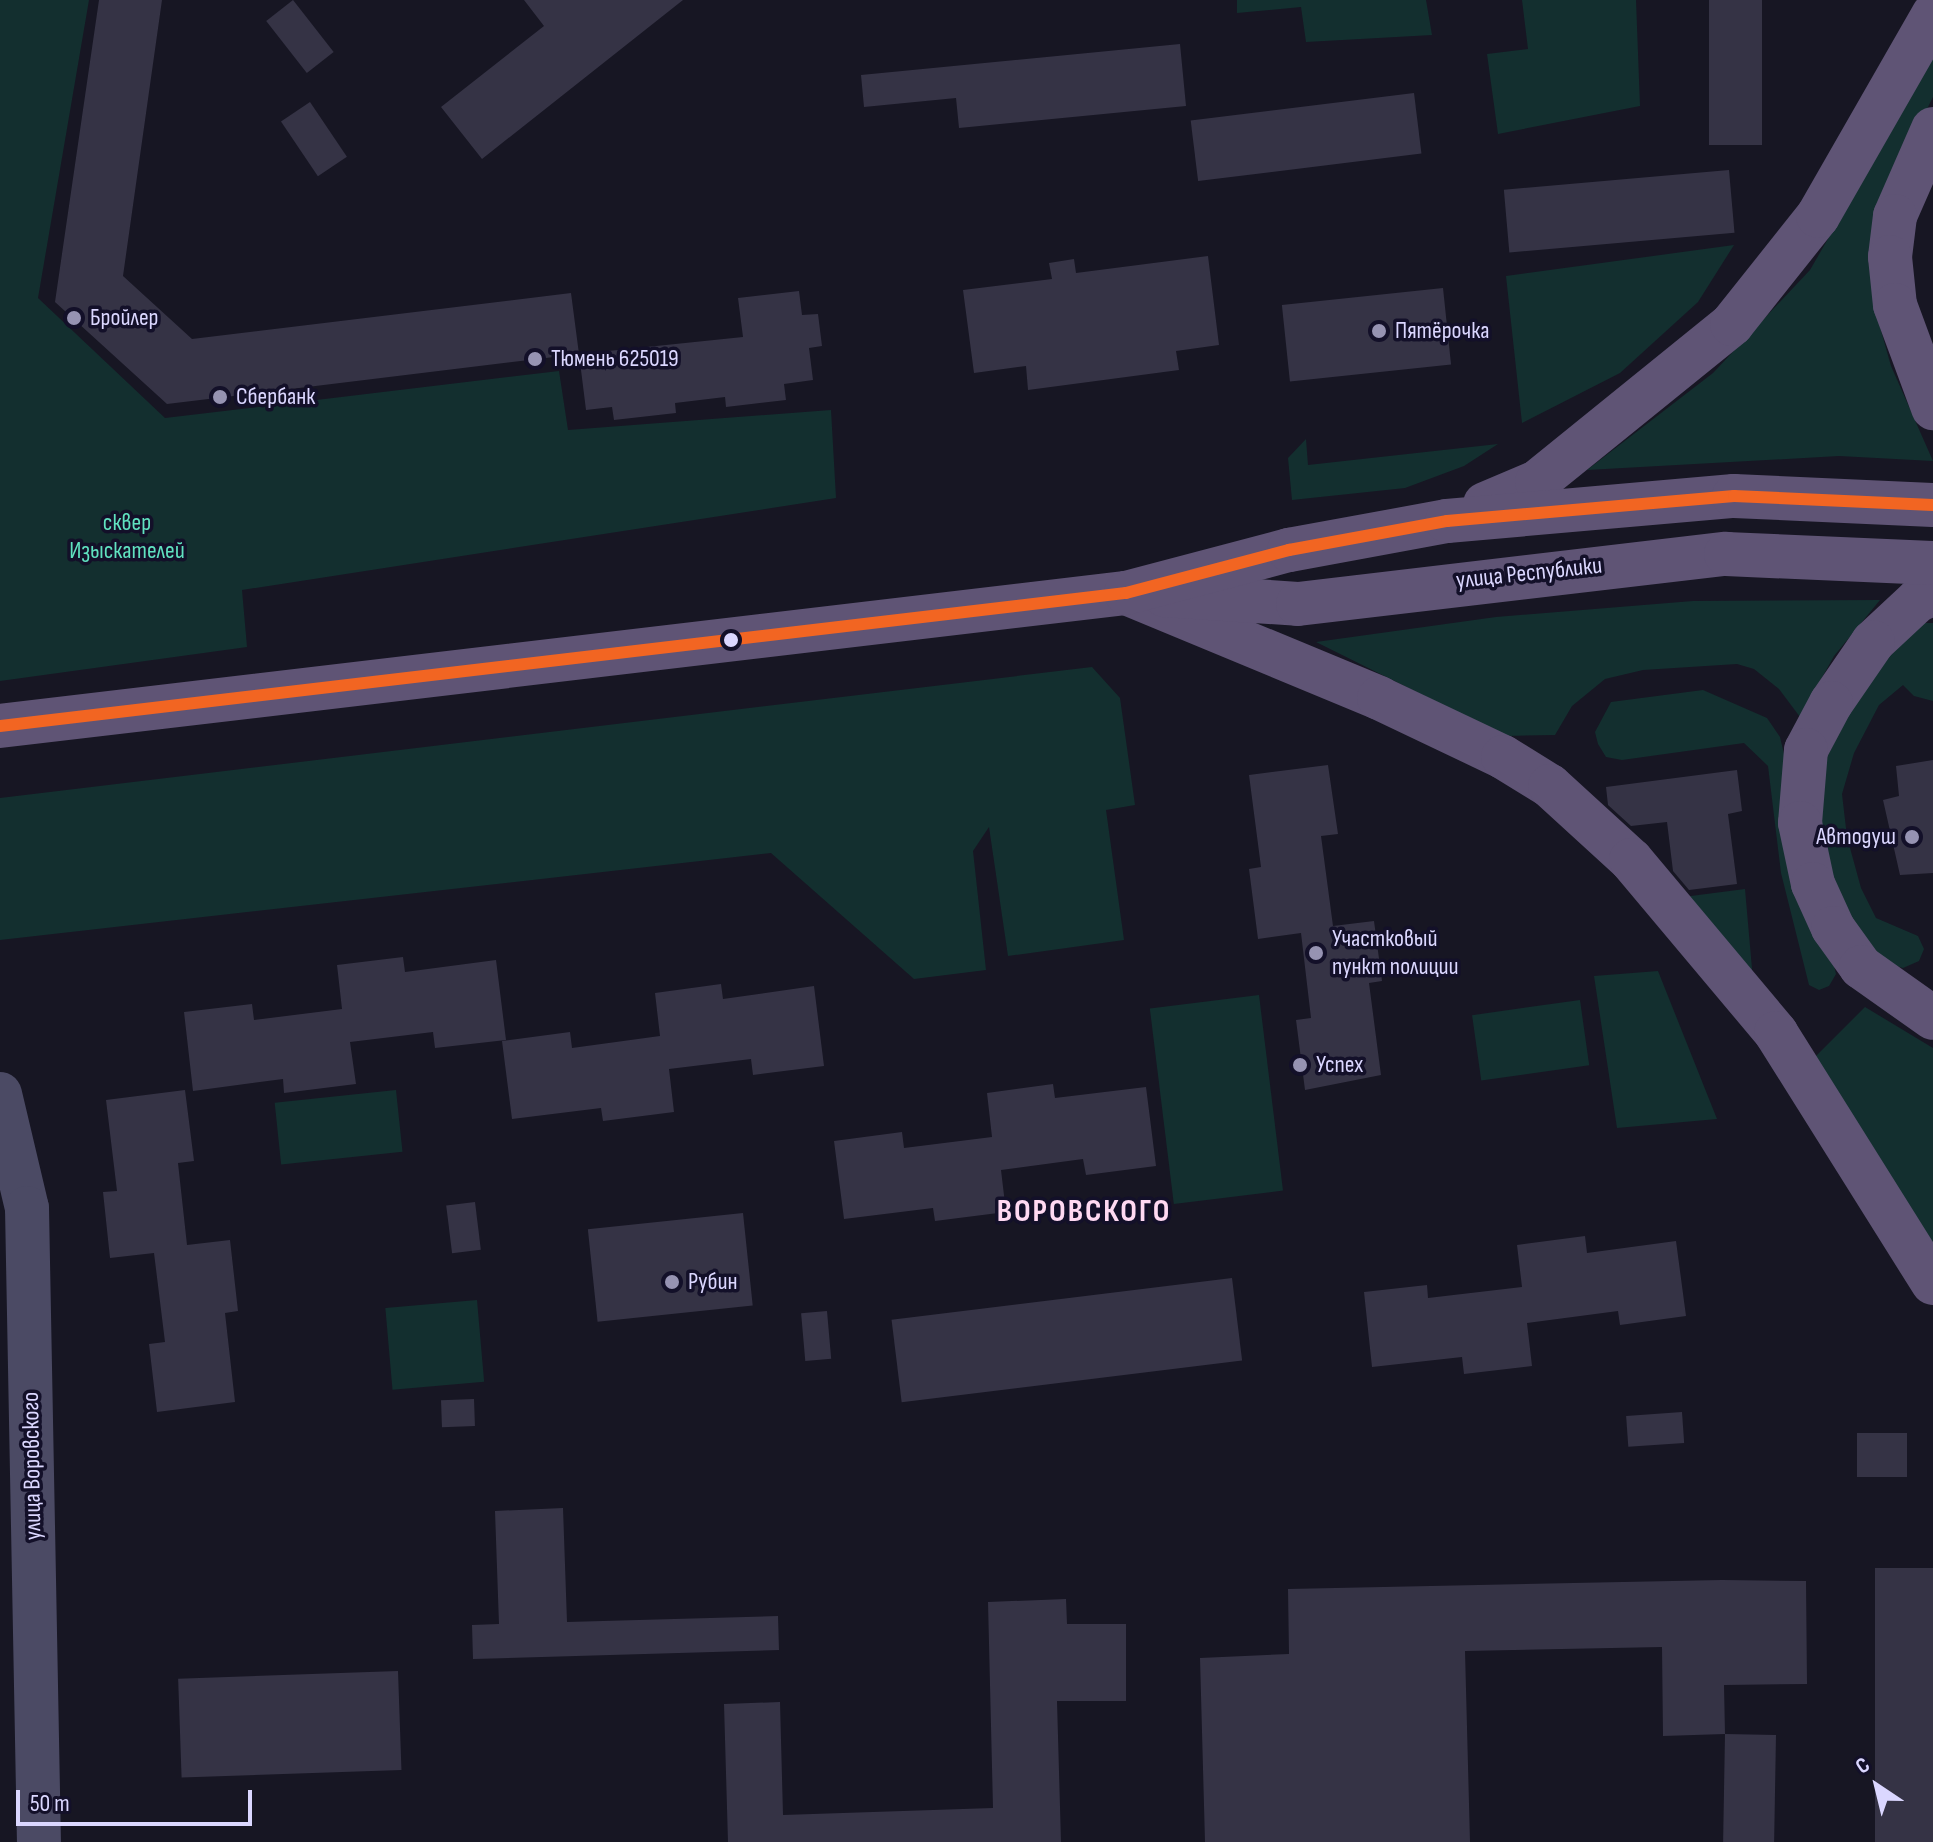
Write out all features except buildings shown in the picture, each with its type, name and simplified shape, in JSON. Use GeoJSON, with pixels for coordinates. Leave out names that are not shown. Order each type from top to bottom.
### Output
{"type":"FeatureCollection","features":[{"type":"Feature","properties":{"kind":"main road"},"geometry":{"type":"LineString","coordinates":[[1447,521],[1537,482],[1732,324],[1818,216],[1933,15]]}},
{"type":"Feature","properties":{"kind":"main road"},"geometry":{"type":"LineString","coordinates":[[1933,129],[1895,216],[1890,257],[1895,305],[1933,408]]}},
{"type":"Feature","properties":{"kind":"main road","name":"улица Республики"},"geometry":{"type":"LineString","coordinates":[[0,726],[1126,593],[1289,550],[1447,521],[1734,496],[1933,505]]}},
{"type":"Feature","properties":{"kind":"main road","name":"улица Республики"},"geometry":{"type":"LineString","coordinates":[[1126,593],[1298,604],[1726,554],[1933,563]]}},
{"type":"Feature","properties":{"kind":"main road"},"geometry":{"type":"LineString","coordinates":[[1126,593],[1379,698],[1503,757],[1550,786],[1631,860],[1776,1033],[1933,1283]]}},
{"type":"Feature","properties":{"kind":"main road"},"geometry":{"type":"LineString","coordinates":[[1933,594],[1918,600],[1873,642],[1831,703],[1806,750],[1800,823],[1813,884],[1833,928],[1861,967],[1933,1018]]}},
{"type":"Feature","properties":{"kind":"street","name":"улица Воровского"},"geometry":{"type":"LineString","coordinates":[[0,1094],[27,1208],[39,1842]]}},
{"type":"Feature","properties":{"kind":"green space","name":"сквер Изыскателей"},"geometry":{"type":"Polygon","coordinates":[[[0,0],[89,0],[38,298],[165,418],[559,371],[568,430],[831,410],[836,498],[242,590],[247,647],[0,681],[0,0]]]}},
{"type":"Feature","properties":{"kind":"green space"},"geometry":{"type":"Polygon","coordinates":[[[1237,0],[1426,0],[1432,35],[1306,42],[1301,7],[1237,13],[1237,0]]]}},
{"type":"Feature","properties":{"kind":"green space"},"geometry":{"type":"Polygon","coordinates":[[[1522,0],[1636,0],[1640,106],[1498,134],[1487,54],[1528,49],[1522,0]]]}},
{"type":"Feature","properties":{"kind":"green space"},"geometry":{"type":"Polygon","coordinates":[[[1933,57],[1933,97],[1901,161],[1873,241],[1873,302],[1891,366],[1933,461],[1839,456],[1587,470],[1713,373],[1810,270],[1933,57]]]}},
{"type":"Feature","properties":{"kind":"green space"},"geometry":{"type":"Polygon","coordinates":[[[1734,245],[1698,302],[1620,373],[1522,423],[1506,276],[1734,245]]]}},
{"type":"Feature","properties":{"kind":"green space"},"geometry":{"type":"Polygon","coordinates":[[[1306,439],[1308,465],[1498,444],[1464,466],[1405,488],[1292,500],[1288,458],[1306,439]]]}},
{"type":"Feature","properties":{"kind":"green space"},"geometry":{"type":"Polygon","coordinates":[[[1880,600],[1834,656],[1800,717],[1779,689],[1754,669],[1737,664],[1643,670],[1605,679],[1572,706],[1555,735],[1505,736],[1316,642],[1496,617],[1693,601],[1880,600]]]}},
{"type":"Feature","properties":{"kind":"green space"},"geometry":{"type":"Polygon","coordinates":[[[1919,623],[1933,623],[1933,701],[1914,696],[1903,685],[1879,705],[1854,753],[1842,794],[1847,837],[1861,888],[1876,918],[1918,936],[1924,949],[1919,961],[1903,968],[1886,963],[1862,937],[1824,864],[1819,772],[1863,687],[1919,623]]]}},
{"type":"Feature","properties":{"kind":"green space"},"geometry":{"type":"Polygon","coordinates":[[[1092,667],[1120,698],[1135,805],[1106,810],[1124,940],[1008,956],[989,827],[973,851],[986,970],[914,979],[771,853],[0,940],[0,798],[1092,667]]]}},
{"type":"Feature","properties":{"kind":"green space"},"geometry":{"type":"Polygon","coordinates":[[[1703,690],[1767,718],[1780,737],[1836,974],[1829,986],[1819,990],[1809,985],[1781,873],[1768,766],[1744,743],[1622,760],[1606,757],[1598,744],[1595,732],[1611,702],[1703,690]]]}},
{"type":"Feature","properties":{"kind":"green space"},"geometry":{"type":"Polygon","coordinates":[[[1745,889],[1753,980],[1683,897],[1745,889]]]}},
{"type":"Feature","properties":{"kind":"green space"},"geometry":{"type":"Polygon","coordinates":[[[1658,971],[1717,1119],[1617,1128],[1594,976],[1658,971]]]}},
{"type":"Feature","properties":{"kind":"green space"},"geometry":{"type":"Polygon","coordinates":[[[1259,995],[1283,1191],[1174,1204],[1150,1008],[1259,995]]]}},
{"type":"Feature","properties":{"kind":"green space"},"geometry":{"type":"Polygon","coordinates":[[[1580,1000],[1589,1065],[1481,1081],[1472,1015],[1580,1000]]]}},
{"type":"Feature","properties":{"kind":"green space"},"geometry":{"type":"Polygon","coordinates":[[[1865,1007],[1933,1048],[1933,1253],[1814,1058],[1865,1007]]]}},
{"type":"Feature","properties":{"kind":"green space"},"geometry":{"type":"Polygon","coordinates":[[[396,1090],[402,1152],[281,1164],[275,1103],[396,1090]]]}},
{"type":"Feature","properties":{"kind":"green space"},"geometry":{"type":"Polygon","coordinates":[[[477,1300],[484,1382],[392,1390],[385,1308],[477,1300]]]}},
{"type":"Feature","properties":{"kind":"transit line"},"geometry":{"type":"LineString","coordinates":[[0,726],[1126,593],[1289,550],[1447,521],[1734,496],[1933,505]]}},
{"type":"Feature","properties":{"kind":"place","name":"Бройлер"},"geometry":{"type":"Point","coordinates":[74,318]}},
{"type":"Feature","properties":{"kind":"place","name":"Пятёрочка"},"geometry":{"type":"Point","coordinates":[1379,331]}},
{"type":"Feature","properties":{"kind":"place","name":"Тюмень 625019"},"geometry":{"type":"Point","coordinates":[535,359]}},
{"type":"Feature","properties":{"kind":"place","name":"Сбербанк"},"geometry":{"type":"Point","coordinates":[220,397]}},
{"type":"Feature","properties":{"kind":"place","name":"Автодуш"},"geometry":{"type":"Point","coordinates":[1912,837]}},
{"type":"Feature","properties":{"kind":"place","name":"Участковый пункт полиции"},"geometry":{"type":"Point","coordinates":[1316,953]}},
{"type":"Feature","properties":{"kind":"place","name":"Успех"},"geometry":{"type":"Point","coordinates":[1300,1065]}},
{"type":"Feature","properties":{"kind":"place","name":"Рубин"},"geometry":{"type":"Point","coordinates":[672,1282]}},
{"type":"Feature","properties":{"kind":"district","name":"ВОРОВСКОГО"},"geometry":{"type":"Point","coordinates":[1084,1212]}}]}
